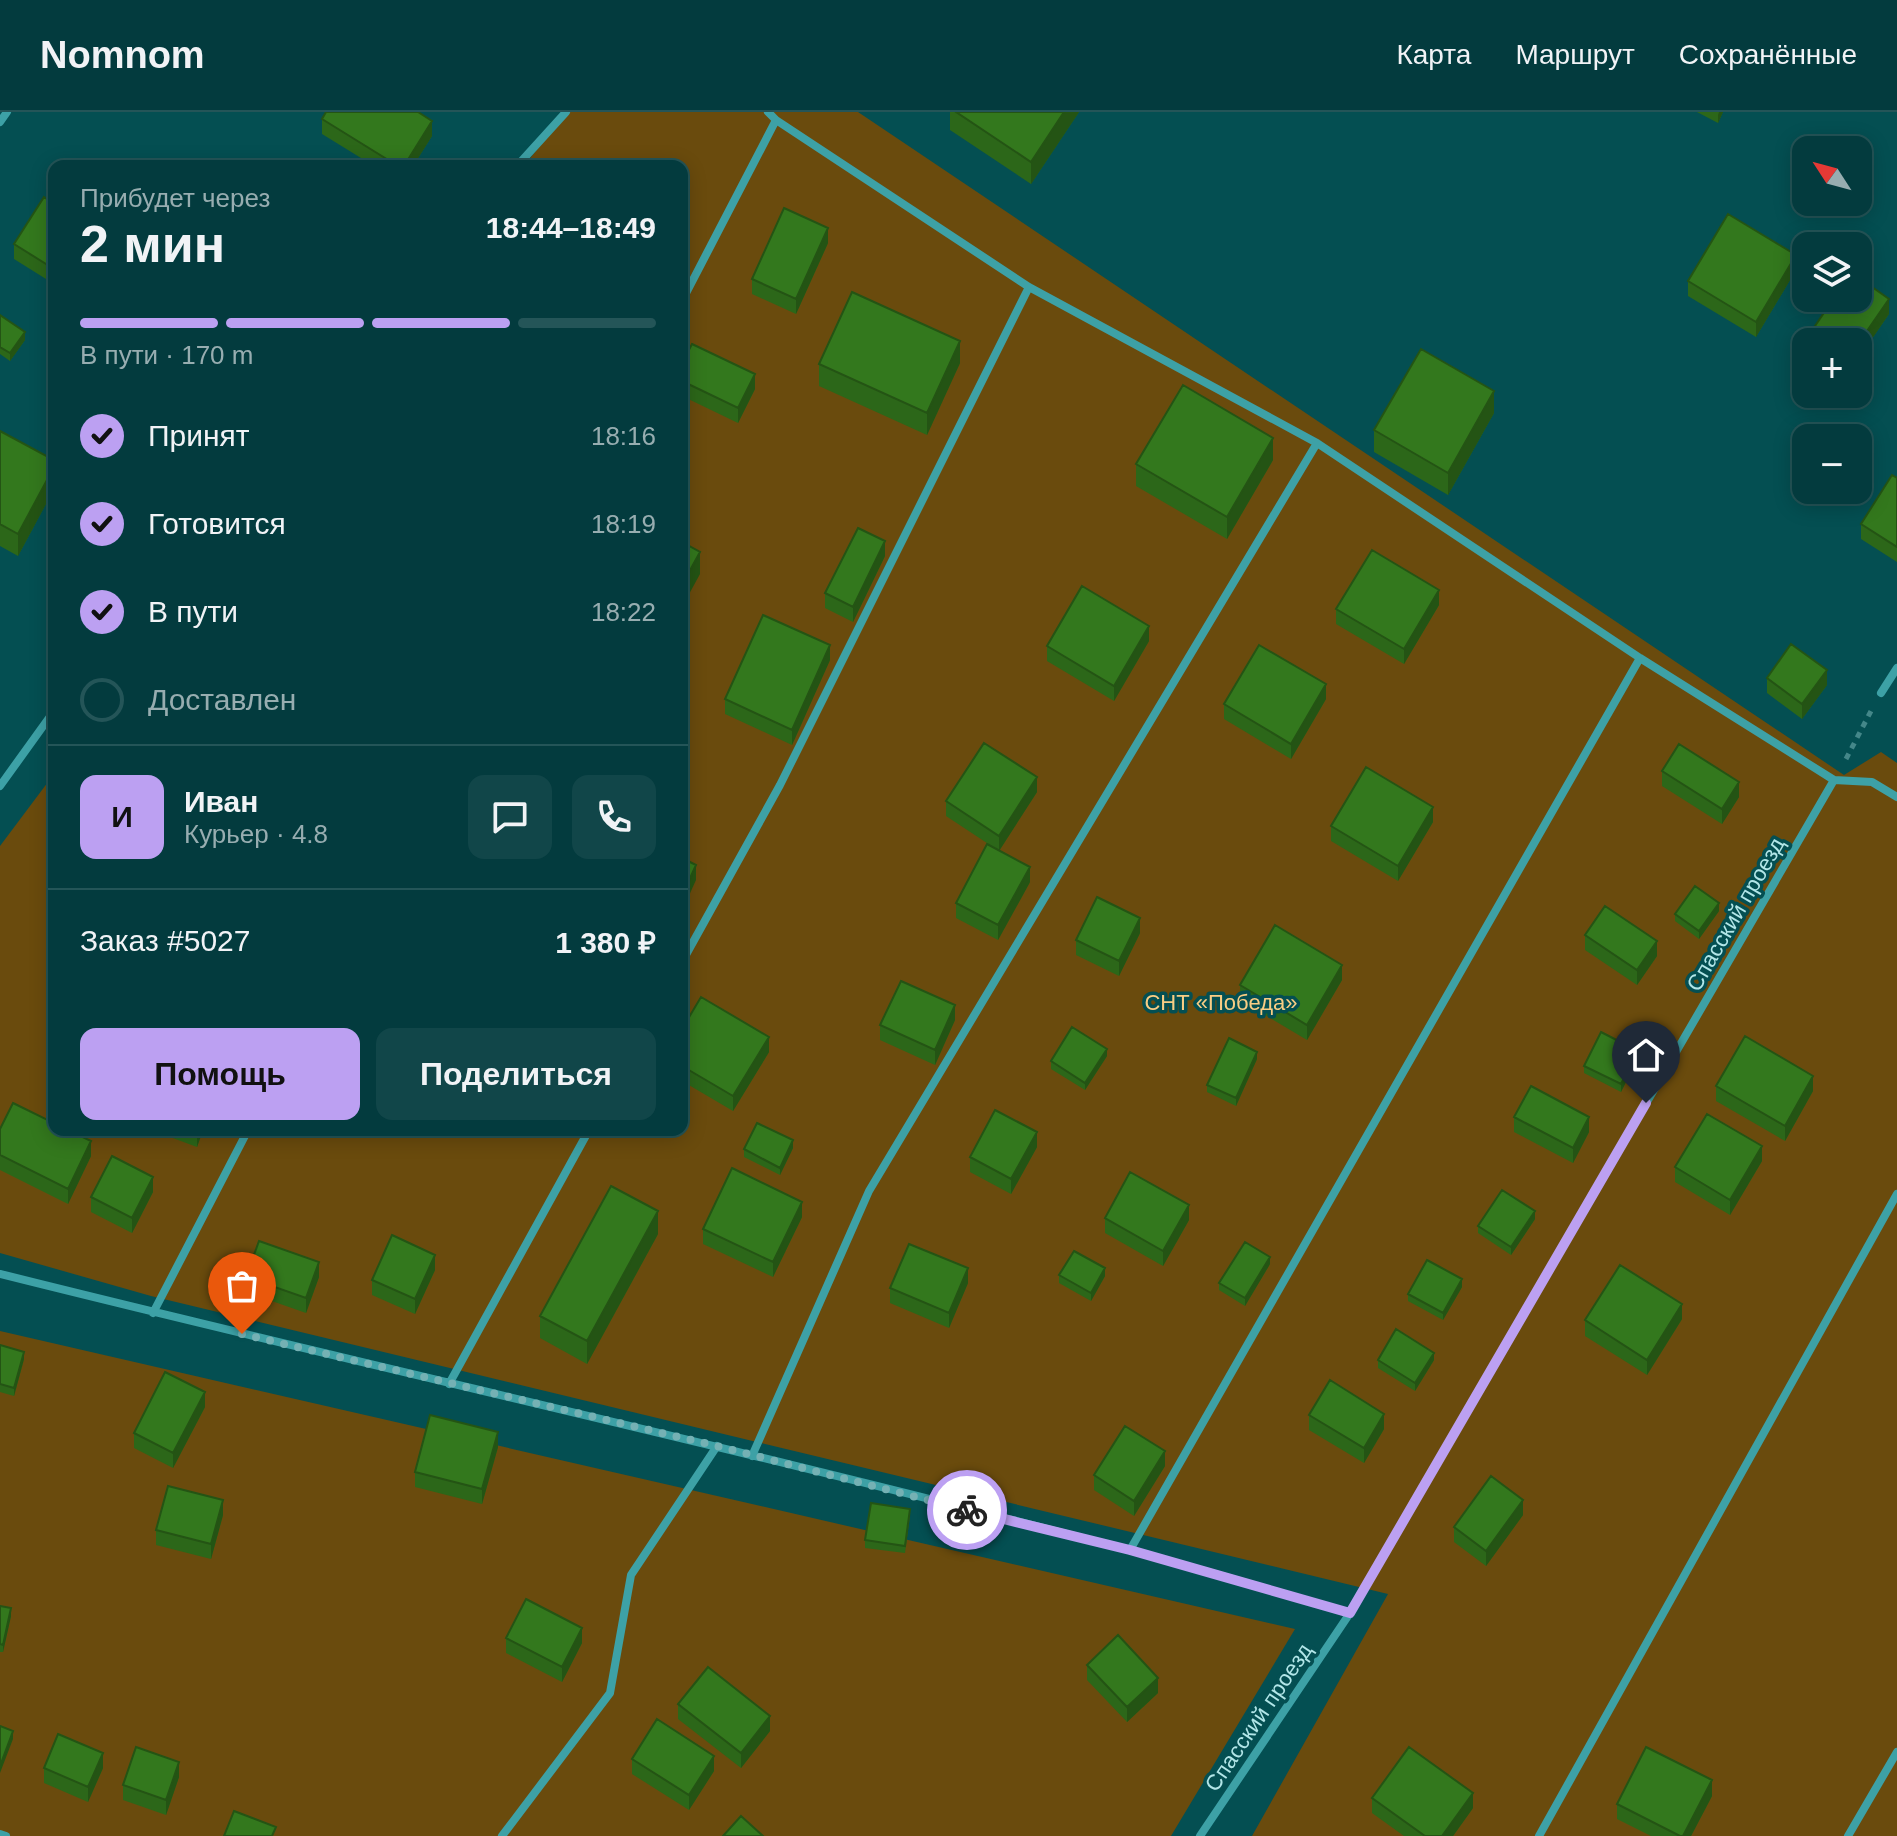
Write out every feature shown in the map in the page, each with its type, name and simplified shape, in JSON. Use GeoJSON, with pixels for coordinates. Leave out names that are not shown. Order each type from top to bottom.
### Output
{"type":"FeatureCollection","features":[{"type":"Feature","properties":{"kind":"street"},"geometry":{"type":"LineString","coordinates":[[0,122],[7,112]]}},
{"type":"Feature","properties":{"kind":"street"},"geometry":{"type":"LineString","coordinates":[[522,160],[566,112]]}},
{"type":"Feature","properties":{"kind":"street"},"geometry":{"type":"LineString","coordinates":[[768,112],[1029,287],[1317,443],[1640,658],[1834,780],[1872,782],[1897,797]]}},
{"type":"Feature","properties":{"kind":"street"},"geometry":{"type":"LineString","coordinates":[[688,289],[776,120]]}},
{"type":"Feature","properties":{"kind":"street"},"geometry":{"type":"LineString","coordinates":[[688,951],[780,785],[1029,287]]}},
{"type":"Feature","properties":{"kind":"street"},"geometry":{"type":"LineString","coordinates":[[752,1456],[869,1191],[1317,443]]}},
{"type":"Feature","properties":{"kind":"street"},"geometry":{"type":"LineString","coordinates":[[1130,1550],[1640,658]]}},
{"type":"Feature","properties":{"kind":"street"},"geometry":{"type":"LineString","coordinates":[[1881,693],[1897,668]]}},
{"type":"Feature","properties":{"kind":"street"},"geometry":{"type":"LineString","coordinates":[[0,786],[48,719]]}},
{"type":"Feature","properties":{"kind":"street","name":"Спасский проезд"},"geometry":{"type":"LineString","coordinates":[[1200,1836],[1350,1613],[1834,780]]}},
{"type":"Feature","properties":{"kind":"street"},"geometry":{"type":"LineString","coordinates":[[153,1313],[245,1136]]}},
{"type":"Feature","properties":{"kind":"street"},"geometry":{"type":"LineString","coordinates":[[449,1384],[586,1136]]}},
{"type":"Feature","properties":{"kind":"street"},"geometry":{"type":"LineString","coordinates":[[1539,1836],[1897,1194]]}},
{"type":"Feature","properties":{"kind":"street"},"geometry":{"type":"LineString","coordinates":[[0,1274],[717,1446],[1130,1550],[1350,1613]]}},
{"type":"Feature","properties":{"kind":"street"},"geometry":{"type":"LineString","coordinates":[[502,1836],[610,1693],[631,1575],[717,1446]]}},
{"type":"Feature","properties":{"kind":"street"},"geometry":{"type":"LineString","coordinates":[[1848,1836],[1897,1752]]}},
{"type":"Feature","properties":{"kind":"street"},"geometry":{"type":"LineString","coordinates":[[0,1834],[6,1836]]}},
{"type":"Feature","properties":{"kind":"path"},"geometry":{"type":"LineString","coordinates":[[1834,780],[1881,693]]}},
{"type":"Feature","properties":{"kind":"green space","name":"СНТ «Победа»"},"geometry":{"type":"Polygon","coordinates":[[[566,112],[858,112],[1844,775],[1881,752],[1897,763],[1897,1836],[1252,1836],[1388,1594],[151,1296],[0,1253],[0,846],[48,782],[48,1136],[688,1136],[688,160],[529,160],[566,112]]]}},
{"type":"Feature","properties":{"kind":"green space"},"geometry":{"type":"Polygon","coordinates":[[[0,1331],[1295,1629],[1171,1836],[0,1836],[0,1331]]]}},
{"type":"Feature","properties":{"kind":"building"},"geometry":{"type":"Polygon","coordinates":[[[326,112],[418,112],[432,121],[408,160],[388,160],[322,119],[326,112]]]}},
{"type":"Feature","properties":{"kind":"building"},"geometry":{"type":"Polygon","coordinates":[[[956,112],[1064,112],[1031,162],[956,112]]]}},
{"type":"Feature","properties":{"kind":"building"},"geometry":{"type":"Polygon","coordinates":[[[44,197],[48,200],[48,265],[14,244],[44,197]]]}},
{"type":"Feature","properties":{"kind":"building"},"geometry":{"type":"Polygon","coordinates":[[[784,208],[828,228],[796,299],[752,279],[784,208]]]}},
{"type":"Feature","properties":{"kind":"building"},"geometry":{"type":"Polygon","coordinates":[[[1728,214],[1792,253],[1792,262],[1756,322],[1688,281],[1728,214]]]}},
{"type":"Feature","properties":{"kind":"building"},"geometry":{"type":"Polygon","coordinates":[[[1872,287],[1889,299],[1869,328],[1814,328],[1825,312],[1872,312],[1872,287]]]}},
{"type":"Feature","properties":{"kind":"building"},"geometry":{"type":"Polygon","coordinates":[[[852,292],[960,341],[927,413],[819,364],[852,292]]]}},
{"type":"Feature","properties":{"kind":"building"},"geometry":{"type":"Polygon","coordinates":[[[0,315],[25,332],[10,353],[0,347],[0,315]]]}},
{"type":"Feature","properties":{"kind":"building"},"geometry":{"type":"Polygon","coordinates":[[[692,344],[755,374],[738,408],[688,384],[688,352],[692,344]]]}},
{"type":"Feature","properties":{"kind":"building"},"geometry":{"type":"Polygon","coordinates":[[[1421,349],[1494,391],[1448,473],[1374,430],[1421,349]]]}},
{"type":"Feature","properties":{"kind":"building"},"geometry":{"type":"Polygon","coordinates":[[[1183,385],[1273,438],[1227,517],[1136,464],[1183,385]]]}},
{"type":"Feature","properties":{"kind":"building"},"geometry":{"type":"Polygon","coordinates":[[[0,431],[48,457],[48,478],[18,534],[0,524],[0,431]]]}},
{"type":"Feature","properties":{"kind":"building"},"geometry":{"type":"Polygon","coordinates":[[[1892,475],[1897,478],[1897,547],[1861,524],[1892,475]]]}},
{"type":"Feature","properties":{"kind":"building"},"geometry":{"type":"Polygon","coordinates":[[[858,528],[885,541],[853,607],[825,593],[858,528]]]}},
{"type":"Feature","properties":{"kind":"building"},"geometry":{"type":"Polygon","coordinates":[[[688,545],[700,552],[688,574],[688,545]]]}},
{"type":"Feature","properties":{"kind":"building"},"geometry":{"type":"Polygon","coordinates":[[[1372,550],[1439,590],[1404,649],[1336,609],[1372,550]]]}},
{"type":"Feature","properties":{"kind":"building"},"geometry":{"type":"Polygon","coordinates":[[[1082,586],[1149,626],[1114,686],[1047,646],[1082,586]]]}},
{"type":"Feature","properties":{"kind":"building"},"geometry":{"type":"Polygon","coordinates":[[[763,615],[830,645],[792,730],[725,699],[763,615]]]}},
{"type":"Feature","properties":{"kind":"building"},"geometry":{"type":"Polygon","coordinates":[[[1791,644],[1827,670],[1802,704],[1767,678],[1791,644]]]}},
{"type":"Feature","properties":{"kind":"building"},"geometry":{"type":"Polygon","coordinates":[[[1259,645],[1326,684],[1291,744],[1224,704],[1259,645]]]}},
{"type":"Feature","properties":{"kind":"building"},"geometry":{"type":"Polygon","coordinates":[[[984,743],[1037,777],[999,836],[946,801],[984,743]]]}},
{"type":"Feature","properties":{"kind":"building"},"geometry":{"type":"Polygon","coordinates":[[[1679,744],[1739,782],[1722,809],[1662,771],[1679,744]]]}},
{"type":"Feature","properties":{"kind":"building"},"geometry":{"type":"Polygon","coordinates":[[[1366,767],[1433,807],[1398,866],[1331,826],[1366,767]]]}},
{"type":"Feature","properties":{"kind":"building"},"geometry":{"type":"Polygon","coordinates":[[[987,844],[1030,867],[998,925],[956,903],[987,844]]]}},
{"type":"Feature","properties":{"kind":"building"},"geometry":{"type":"Polygon","coordinates":[[[688,861],[696,865],[688,883],[688,861]]]}},
{"type":"Feature","properties":{"kind":"building"},"geometry":{"type":"Polygon","coordinates":[[[1695,886],[1719,903],[1699,931],[1675,914],[1695,886]]]}},
{"type":"Feature","properties":{"kind":"building"},"geometry":{"type":"Polygon","coordinates":[[[1097,897],[1140,918],[1119,961],[1076,940],[1097,897]]]}},
{"type":"Feature","properties":{"kind":"building"},"geometry":{"type":"Polygon","coordinates":[[[1605,906],[1657,941],[1637,970],[1585,935],[1605,906]]]}},
{"type":"Feature","properties":{"kind":"building"},"geometry":{"type":"Polygon","coordinates":[[[1275,925],[1342,965],[1307,1025],[1240,985],[1275,925]]]}},
{"type":"Feature","properties":{"kind":"building"},"geometry":{"type":"Polygon","coordinates":[[[901,981],[955,1005],[935,1050],[880,1025],[901,981]]]}},
{"type":"Feature","properties":{"kind":"building"},"geometry":{"type":"Polygon","coordinates":[[[701,997],[769,1037],[733,1096],[688,1070],[688,1019],[701,997]]]}},
{"type":"Feature","properties":{"kind":"building"},"geometry":{"type":"Polygon","coordinates":[[[1072,1027],[1107,1049],[1085,1083],[1051,1061],[1072,1027]]]}},
{"type":"Feature","properties":{"kind":"building"},"geometry":{"type":"Polygon","coordinates":[[[1601,1032],[1638,1051],[1621,1084],[1584,1066],[1601,1032]]]}},
{"type":"Feature","properties":{"kind":"building"},"geometry":{"type":"Polygon","coordinates":[[[1745,1036],[1813,1076],[1785,1126],[1716,1086],[1745,1036]]]}},
{"type":"Feature","properties":{"kind":"building"},"geometry":{"type":"Polygon","coordinates":[[[1229,1038],[1257,1052],[1236,1098],[1207,1085],[1229,1038]]]}},
{"type":"Feature","properties":{"kind":"building"},"geometry":{"type":"Polygon","coordinates":[[[1531,1086],[1589,1117],[1573,1148],[1514,1117],[1531,1086]]]}},
{"type":"Feature","properties":{"kind":"building"},"geometry":{"type":"Polygon","coordinates":[[[13,1103],[48,1120],[48,1136],[81,1136],[91,1141],[68,1189],[0,1155],[0,1129],[13,1103]]]}},
{"type":"Feature","properties":{"kind":"building"},"geometry":{"type":"Polygon","coordinates":[[[995,1110],[1037,1132],[1011,1179],[970,1157],[995,1110]]]}},
{"type":"Feature","properties":{"kind":"building"},"geometry":{"type":"Polygon","coordinates":[[[1707,1114],[1762,1146],[1730,1200],[1675,1167],[1707,1114]]]}},
{"type":"Feature","properties":{"kind":"building"},"geometry":{"type":"Polygon","coordinates":[[[757,1123],[793,1140],[780,1168],[744,1149],[757,1123]]]}},
{"type":"Feature","properties":{"kind":"building"},"geometry":{"type":"Polygon","coordinates":[[[112,1156],[153,1177],[132,1218],[91,1197],[112,1156]]]}},
{"type":"Feature","properties":{"kind":"building"},"geometry":{"type":"Polygon","coordinates":[[[732,1168],[802,1202],[773,1262],[703,1229],[732,1168]]]}},
{"type":"Feature","properties":{"kind":"building"},"geometry":{"type":"Polygon","coordinates":[[[1130,1172],[1189,1205],[1163,1251],[1105,1218],[1130,1172]]]}},
{"type":"Feature","properties":{"kind":"building"},"geometry":{"type":"Polygon","coordinates":[[[611,1186],[658,1211],[587,1341],[540,1316],[611,1186]]]}},
{"type":"Feature","properties":{"kind":"building"},"geometry":{"type":"Polygon","coordinates":[[[1502,1190],[1535,1211],[1511,1247],[1478,1226],[1502,1190]]]}},
{"type":"Feature","properties":{"kind":"building"},"geometry":{"type":"Polygon","coordinates":[[[392,1235],[435,1255],[415,1299],[372,1280],[392,1235]]]}},
{"type":"Feature","properties":{"kind":"building"},"geometry":{"type":"Polygon","coordinates":[[[259,1241],[319,1262],[306,1298],[246,1277],[259,1241]]]}},
{"type":"Feature","properties":{"kind":"building"},"geometry":{"type":"Polygon","coordinates":[[[1245,1242],[1270,1257],[1245,1298],[1219,1283],[1245,1242]]]}},
{"type":"Feature","properties":{"kind":"building"},"geometry":{"type":"Polygon","coordinates":[[[909,1244],[968,1268],[949,1313],[890,1288],[909,1244]]]}},
{"type":"Feature","properties":{"kind":"building"},"geometry":{"type":"Polygon","coordinates":[[[1074,1251],[1105,1268],[1091,1293],[1059,1275],[1074,1251]]]}},
{"type":"Feature","properties":{"kind":"building"},"geometry":{"type":"Polygon","coordinates":[[[1427,1260],[1462,1279],[1443,1313],[1408,1294],[1427,1260]]]}},
{"type":"Feature","properties":{"kind":"building"},"geometry":{"type":"Polygon","coordinates":[[[1620,1265],[1682,1304],[1647,1360],[1585,1320],[1620,1265]]]}},
{"type":"Feature","properties":{"kind":"building"},"geometry":{"type":"Polygon","coordinates":[[[1396,1329],[1434,1353],[1415,1383],[1378,1360],[1396,1329]]]}},
{"type":"Feature","properties":{"kind":"building"},"geometry":{"type":"Polygon","coordinates":[[[0,1345],[24,1352],[14,1388],[0,1384],[0,1345]]]}},
{"type":"Feature","properties":{"kind":"building"},"geometry":{"type":"Polygon","coordinates":[[[165,1372],[205,1392],[173,1453],[134,1433],[165,1372]]]}},
{"type":"Feature","properties":{"kind":"building"},"geometry":{"type":"Polygon","coordinates":[[[1330,1380],[1384,1414],[1364,1448],[1309,1415],[1330,1380]]]}},
{"type":"Feature","properties":{"kind":"building"},"geometry":{"type":"Polygon","coordinates":[[[430,1415],[498,1432],[482,1489],[415,1472],[430,1415]]]}},
{"type":"Feature","properties":{"kind":"building"},"geometry":{"type":"Polygon","coordinates":[[[1125,1426],[1165,1451],[1134,1501],[1094,1475],[1125,1426]]]}},
{"type":"Feature","properties":{"kind":"building"},"geometry":{"type":"Polygon","coordinates":[[[1491,1476],[1523,1500],[1486,1551],[1454,1527],[1491,1476]]]}},
{"type":"Feature","properties":{"kind":"building"},"geometry":{"type":"Polygon","coordinates":[[[168,1486],[223,1500],[211,1544],[156,1530],[168,1486]]]}},
{"type":"Feature","properties":{"kind":"building"},"geometry":{"type":"Polygon","coordinates":[[[871,1503],[910,1509],[905,1546],[865,1540],[871,1503]]]}},
{"type":"Feature","properties":{"kind":"building"},"geometry":{"type":"Polygon","coordinates":[[[526,1599],[582,1628],[562,1667],[506,1638],[526,1599]]]}},
{"type":"Feature","properties":{"kind":"building"},"geometry":{"type":"Polygon","coordinates":[[[0,1606],[11,1608],[3,1645],[0,1644],[0,1606]]]}},
{"type":"Feature","properties":{"kind":"building"},"geometry":{"type":"Polygon","coordinates":[[[1118,1635],[1158,1678],[1127,1707],[1087,1665],[1118,1635]]]}},
{"type":"Feature","properties":{"kind":"building"},"geometry":{"type":"Polygon","coordinates":[[[708,1667],[770,1716],[741,1753],[678,1704],[708,1667]]]}},
{"type":"Feature","properties":{"kind":"building"},"geometry":{"type":"Polygon","coordinates":[[[657,1719],[714,1756],[689,1795],[632,1759],[657,1719]]]}},
{"type":"Feature","properties":{"kind":"building"},"geometry":{"type":"Polygon","coordinates":[[[0,1726],[13,1731],[0,1766],[0,1726]]]}},
{"type":"Feature","properties":{"kind":"building"},"geometry":{"type":"Polygon","coordinates":[[[58,1734],[103,1753],[88,1787],[44,1768],[58,1734]]]}},
{"type":"Feature","properties":{"kind":"building"},"geometry":{"type":"Polygon","coordinates":[[[136,1747],[179,1762],[166,1800],[123,1785],[136,1747]]]}},
{"type":"Feature","properties":{"kind":"building"},"geometry":{"type":"Polygon","coordinates":[[[1409,1747],[1473,1793],[1442,1836],[1425,1836],[1372,1798],[1409,1747]]]}},
{"type":"Feature","properties":{"kind":"building"},"geometry":{"type":"Polygon","coordinates":[[[1646,1747],[1712,1780],[1683,1836],[1617,1804],[1646,1747]]]}},
{"type":"Feature","properties":{"kind":"building"},"geometry":{"type":"Polygon","coordinates":[[[234,1811],[276,1827],[272,1836],[224,1836],[234,1811]]]}},
{"type":"Feature","properties":{"kind":"building"},"geometry":{"type":"Polygon","coordinates":[[[741,1816],[763,1836],[723,1836],[741,1816]]]}},
{"type":"Feature","properties":{"kind":"way so far"},"geometry":{"type":"LineString","coordinates":[[242,1334],[717,1446],[967,1510]]}},
{"type":"Feature","properties":{"kind":"route"},"geometry":{"type":"LineString","coordinates":[[967,1510],[1130,1550],[1350,1613],[1646,1103]]}}]}
